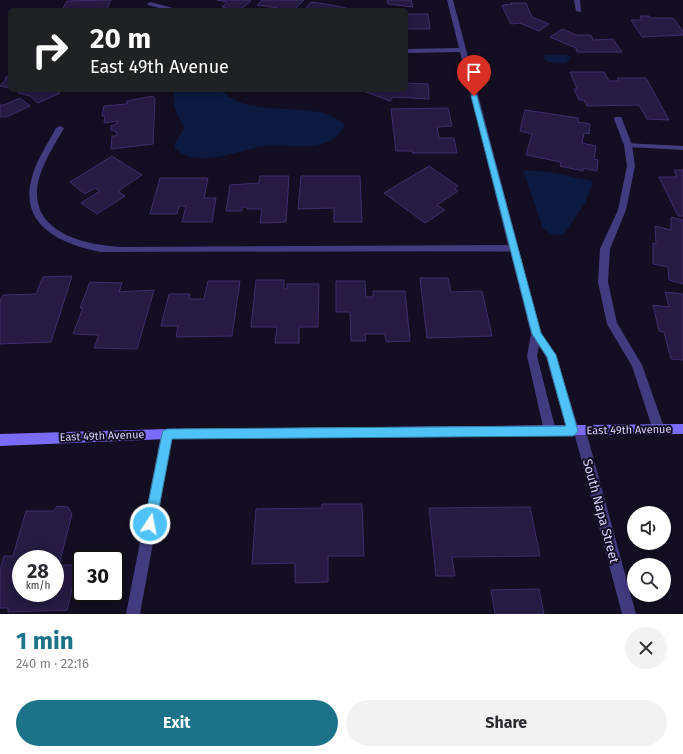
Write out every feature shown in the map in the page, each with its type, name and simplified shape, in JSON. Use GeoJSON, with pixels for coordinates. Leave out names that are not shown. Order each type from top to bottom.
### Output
{"type":"FeatureCollection","features":[{"type":"Feature","properties":{"kind":"street"},"geometry":{"type":"LineString","coordinates":[[450,0],[536,334],[532,356],[550,431]]}},
{"type":"Feature","properties":{"kind":"street"},"geometry":{"type":"LineString","coordinates":[[579,0],[579,11]]}},
{"type":"Feature","properties":{"kind":"street"},"geometry":{"type":"LineString","coordinates":[[150,4],[167,8]]}},
{"type":"Feature","properties":{"kind":"street"},"geometry":{"type":"LineString","coordinates":[[408,51],[462,50]]}},
{"type":"Feature","properties":{"kind":"street"},"geometry":{"type":"LineString","coordinates":[[618,119],[628,146],[632,166],[622,210],[605,249],[603,282],[612,324],[637,365],[660,430]]}},
{"type":"Feature","properties":{"kind":"street"},"geometry":{"type":"LineString","coordinates":[[60,128],[42,161],[34,181],[32,195],[35,211],[48,228],[72,242],[101,249],[131,250],[514,248]]}},
{"type":"Feature","properties":{"kind":"street"},"geometry":{"type":"LineString","coordinates":[[628,146],[683,148]]}},
{"type":"Feature","properties":{"kind":"street","name":"South Napa Street"},"geometry":{"type":"LineString","coordinates":[[536,334],[551,355],[576,431],[629,614]]}},
{"type":"Feature","properties":{"kind":"street","name":"East 49th Avenue"},"geometry":{"type":"LineString","coordinates":[[0,440],[167,434],[683,429]]}},
{"type":"Feature","properties":{"kind":"street"},"geometry":{"type":"LineString","coordinates":[[133,614],[167,434]]}},
{"type":"Feature","properties":{"kind":"water"},"geometry":{"type":"Polygon","coordinates":[[[546,55],[566,55],[571,58],[565,63],[548,62],[543,58],[546,55]]]}},
{"type":"Feature","properties":{"kind":"water"},"geometry":{"type":"Polygon","coordinates":[[[175,92],[223,92],[230,97],[251,106],[315,111],[336,118],[345,125],[339,134],[330,141],[321,144],[310,146],[267,146],[220,156],[197,158],[186,155],[175,149],[175,143],[184,128],[174,105],[175,92]]]}},
{"type":"Feature","properties":{"kind":"water"},"geometry":{"type":"Polygon","coordinates":[[[523,170],[548,172],[593,181],[585,203],[564,234],[553,234],[543,228],[523,170]]]}},
{"type":"Feature","properties":{"kind":"building"},"geometry":{"type":"Polygon","coordinates":[[[111,0],[108,8],[63,8],[67,1],[111,0]]]}},
{"type":"Feature","properties":{"kind":"building"},"geometry":{"type":"Polygon","coordinates":[[[217,0],[251,1],[242,8],[222,7],[227,2],[217,0]]]}},
{"type":"Feature","properties":{"kind":"building"},"geometry":{"type":"Polygon","coordinates":[[[262,0],[304,0],[296,8],[278,8],[257,5],[262,0]]]}},
{"type":"Feature","properties":{"kind":"building"},"geometry":{"type":"Polygon","coordinates":[[[387,0],[411,0],[413,7],[388,4],[387,0]]]}},
{"type":"Feature","properties":{"kind":"building"},"geometry":{"type":"Polygon","coordinates":[[[311,2],[346,8],[306,8],[311,2]]]}},
{"type":"Feature","properties":{"kind":"building"},"geometry":{"type":"Polygon","coordinates":[[[511,3],[526,3],[532,17],[549,24],[539,31],[520,23],[511,24],[502,6],[512,4],[511,3]]]}},
{"type":"Feature","properties":{"kind":"building"},"geometry":{"type":"Polygon","coordinates":[[[408,14],[428,14],[430,29],[408,29],[408,14]]]}},
{"type":"Feature","properties":{"kind":"building"},"geometry":{"type":"Polygon","coordinates":[[[640,16],[649,16],[651,18],[673,18],[683,31],[683,35],[642,37],[631,20],[642,20],[640,16]]]}},
{"type":"Feature","properties":{"kind":"building"},"geometry":{"type":"Polygon","coordinates":[[[562,29],[579,36],[578,35],[591,35],[593,40],[613,39],[622,52],[577,52],[576,48],[550,37],[562,29]]]}},
{"type":"Feature","properties":{"kind":"building"},"geometry":{"type":"Polygon","coordinates":[[[570,72],[604,72],[609,81],[619,81],[617,78],[646,78],[669,120],[647,119],[639,105],[587,106],[584,100],[579,100],[574,89],[577,89],[570,72]]]}},
{"type":"Feature","properties":{"kind":"building"},"geometry":{"type":"Polygon","coordinates":[[[8,76],[8,88],[0,86],[6,79],[5,78],[8,76]]]}},
{"type":"Feature","properties":{"kind":"building"},"geometry":{"type":"Polygon","coordinates":[[[408,83],[428,84],[429,99],[393,97],[390,101],[366,92],[408,92],[408,83]]]}},
{"type":"Feature","properties":{"kind":"building"},"geometry":{"type":"Polygon","coordinates":[[[18,93],[60,93],[38,103],[30,96],[18,93]]]}},
{"type":"Feature","properties":{"kind":"building"},"geometry":{"type":"Polygon","coordinates":[[[153,96],[155,98],[153,144],[111,149],[112,136],[116,136],[117,132],[111,130],[111,126],[118,123],[118,121],[104,123],[105,116],[102,116],[104,106],[127,104],[127,101],[153,96]]]}},
{"type":"Feature","properties":{"kind":"building"},"geometry":{"type":"Polygon","coordinates":[[[20,98],[30,106],[6,117],[0,117],[0,105],[4,105],[20,98]]]}},
{"type":"Feature","properties":{"kind":"building"},"geometry":{"type":"Polygon","coordinates":[[[448,108],[452,126],[437,127],[439,138],[454,138],[457,153],[413,153],[412,151],[396,151],[391,109],[448,108]]]}},
{"type":"Feature","properties":{"kind":"building"},"geometry":{"type":"Polygon","coordinates":[[[525,110],[578,118],[578,122],[590,124],[589,134],[584,133],[582,143],[596,146],[594,159],[598,160],[597,171],[583,168],[583,171],[560,166],[561,162],[526,155],[532,134],[520,131],[525,110]]]}},
{"type":"Feature","properties":{"kind":"building"},"geometry":{"type":"Polygon","coordinates":[[[112,156],[142,175],[118,191],[125,196],[97,214],[81,203],[100,191],[95,188],[85,194],[70,182],[112,156]]]}},
{"type":"Feature","properties":{"kind":"building"},"geometry":{"type":"Polygon","coordinates":[[[429,166],[458,186],[454,189],[458,191],[437,205],[445,210],[425,223],[384,193],[429,166]]]}},
{"type":"Feature","properties":{"kind":"building"},"geometry":{"type":"Polygon","coordinates":[[[674,170],[683,170],[683,216],[678,216],[659,177],[677,177],[674,170]]]}},
{"type":"Feature","properties":{"kind":"building"},"geometry":{"type":"Polygon","coordinates":[[[260,176],[289,176],[286,222],[260,223],[262,209],[247,209],[247,207],[242,207],[242,211],[226,211],[230,185],[259,183],[260,176]]]}},
{"type":"Feature","properties":{"kind":"building"},"geometry":{"type":"Polygon","coordinates":[[[301,176],[360,176],[362,222],[334,222],[334,208],[298,209],[301,176]]]}},
{"type":"Feature","properties":{"kind":"building"},"geometry":{"type":"Polygon","coordinates":[[[160,178],[208,178],[204,198],[216,198],[212,222],[182,222],[186,206],[179,206],[177,214],[150,214],[160,178]]]}},
{"type":"Feature","properties":{"kind":"building"},"geometry":{"type":"Polygon","coordinates":[[[671,217],[683,220],[683,284],[669,280],[668,267],[653,264],[653,243],[656,244],[655,226],[671,230],[671,217]]]}},
{"type":"Feature","properties":{"kind":"building"},"geometry":{"type":"Polygon","coordinates":[[[72,276],[51,342],[0,344],[0,301],[3,295],[36,294],[43,277],[72,276]]]}},
{"type":"Feature","properties":{"kind":"building"},"geometry":{"type":"Polygon","coordinates":[[[420,278],[448,278],[451,292],[482,291],[492,336],[427,338],[420,278]]]}},
{"type":"Feature","properties":{"kind":"building"},"geometry":{"type":"Polygon","coordinates":[[[256,280],[284,280],[284,289],[287,289],[287,284],[319,284],[318,327],[299,327],[299,343],[275,343],[277,327],[251,327],[256,280]]]}},
{"type":"Feature","properties":{"kind":"building"},"geometry":{"type":"Polygon","coordinates":[[[208,281],[240,281],[232,336],[176,337],[178,326],[161,326],[169,294],[190,294],[189,299],[204,299],[208,281]]]}},
{"type":"Feature","properties":{"kind":"building"},"geometry":{"type":"Polygon","coordinates":[[[336,281],[365,281],[366,297],[373,297],[373,291],[405,291],[410,341],[386,342],[385,334],[365,334],[366,341],[351,341],[350,312],[336,312],[336,281]]]}},
{"type":"Feature","properties":{"kind":"building"},"geometry":{"type":"Polygon","coordinates":[[[90,282],[122,283],[119,292],[154,290],[137,349],[94,348],[99,335],[73,334],[83,308],[80,308],[90,282]]]}},
{"type":"Feature","properties":{"kind":"building"},"geometry":{"type":"Polygon","coordinates":[[[665,292],[683,294],[683,360],[671,359],[664,332],[659,331],[653,305],[669,307],[665,292]]]}},
{"type":"Feature","properties":{"kind":"building"},"geometry":{"type":"Polygon","coordinates":[[[322,504],[362,504],[364,556],[328,556],[328,582],[295,583],[295,563],[252,564],[256,509],[322,508],[322,504]]]}},
{"type":"Feature","properties":{"kind":"building"},"geometry":{"type":"Polygon","coordinates":[[[57,506],[68,507],[72,514],[63,550],[15,550],[26,511],[53,511],[57,506]]]}},
{"type":"Feature","properties":{"kind":"building"},"geometry":{"type":"Polygon","coordinates":[[[530,507],[540,556],[452,557],[455,576],[436,576],[429,508],[530,507]]]}},
{"type":"Feature","properties":{"kind":"building"},"geometry":{"type":"Polygon","coordinates":[[[4,556],[12,556],[12,602],[64,602],[64,565],[72,565],[72,590],[67,610],[8,612],[8,608],[0,608],[0,570],[4,556]]]}},
{"type":"Feature","properties":{"kind":"building"},"geometry":{"type":"Polygon","coordinates":[[[539,589],[544,614],[495,614],[491,590],[539,589]]]}},
{"type":"Feature","properties":{"kind":"route"},"geometry":{"type":"LineString","coordinates":[[150,524],[167,434],[573,431],[551,355],[536,334],[474,96]]}}]}
